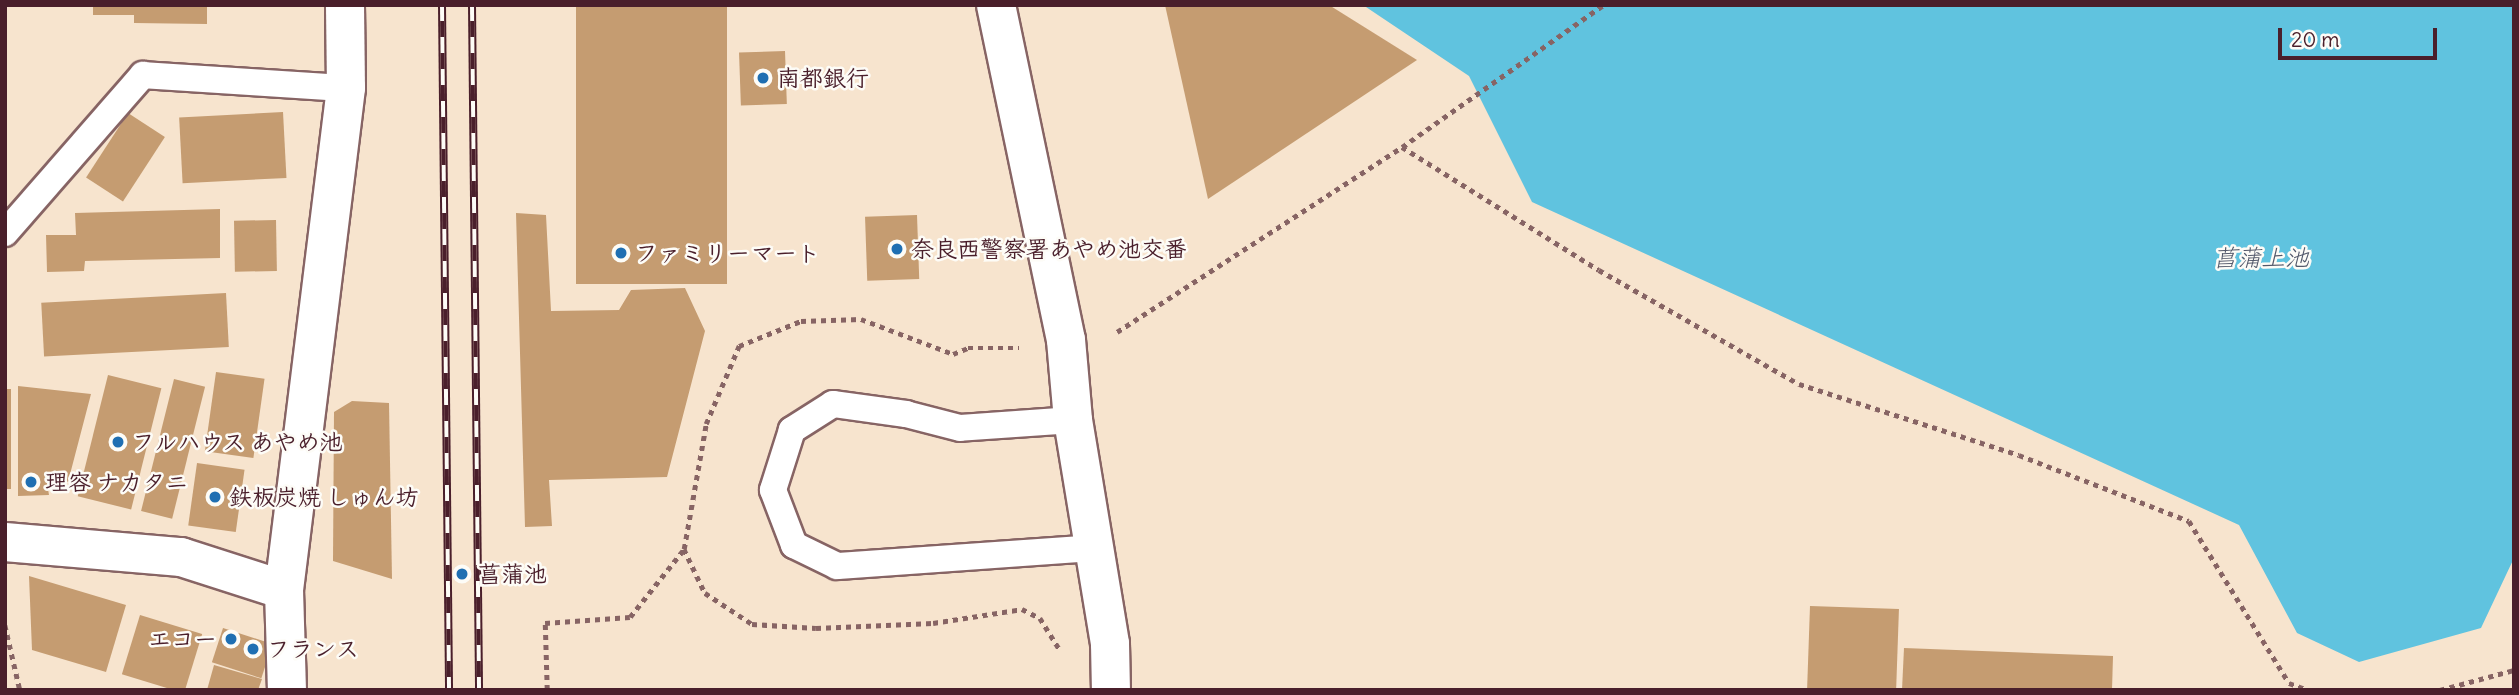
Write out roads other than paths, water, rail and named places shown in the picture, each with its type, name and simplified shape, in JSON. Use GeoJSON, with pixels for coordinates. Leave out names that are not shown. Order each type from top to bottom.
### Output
{"type":"FeatureCollection","features":[{"type":"Feature","properties":{"kind":"street"},"geometry":{"type":"LineString","coordinates":[[287,690],[284,590],[346,88],[345,5]]}},
{"type":"Feature","properties":{"kind":"street"},"geometry":{"type":"LineString","coordinates":[[996,5],[1066,340],[1073,420],[1097,548],[1111,690]]}},
{"type":"Feature","properties":{"kind":"street"},"geometry":{"type":"LineString","coordinates":[[5,542],[181,557],[284,590]]}},
{"type":"Feature","properties":{"kind":"lane"},"geometry":{"type":"LineString","coordinates":[[5,233],[143,75],[346,88]]}},
{"type":"Feature","properties":{"kind":"lane"},"geometry":{"type":"LineString","coordinates":[[1073,420],[960,428],[906,414],[833,404],[792,430],[773,490],[794,545],[837,566],[1097,548]]}},
{"type":"Feature","properties":{"kind":"water","name":"菖蒲上池"},"geometry":{"type":"Polygon","coordinates":[[[1363,5],[2514,5],[2514,558],[2481,628],[2359,662],[2297,633],[2239,525],[1532,202],[1469,76],[1363,5]]]}},
{"type":"Feature","properties":{"kind":"railway"},"geometry":{"type":"LineString","coordinates":[[442,5],[449,690]]}},
{"type":"Feature","properties":{"kind":"railway"},"geometry":{"type":"LineString","coordinates":[[472,5],[479,690]]}},
{"type":"Feature","properties":{"kind":"place","name":"南都銀行"},"geometry":{"type":"Point","coordinates":[763,78]}},
{"type":"Feature","properties":{"kind":"place","name":"奈良西警察署あやめ池交番"},"geometry":{"type":"Point","coordinates":[897,249]}},
{"type":"Feature","properties":{"kind":"place","name":"ファミリーマート"},"geometry":{"type":"Point","coordinates":[621,253]}},
{"type":"Feature","properties":{"kind":"place","name":"フルハウス あやめ池"},"geometry":{"type":"Point","coordinates":[118,442]}},
{"type":"Feature","properties":{"kind":"place","name":"理容 ナカタニ"},"geometry":{"type":"Point","coordinates":[31,482]}},
{"type":"Feature","properties":{"kind":"place","name":"鉄板炭焼 しゅん坊"},"geometry":{"type":"Point","coordinates":[215,497]}},
{"type":"Feature","properties":{"kind":"place","name":"菖蒲池"},"geometry":{"type":"Point","coordinates":[462,574]}},
{"type":"Feature","properties":{"kind":"place","name":"エコー"},"geometry":{"type":"Point","coordinates":[231,639]}},
{"type":"Feature","properties":{"kind":"place","name":"フランス"},"geometry":{"type":"Point","coordinates":[253,649]}}]}
